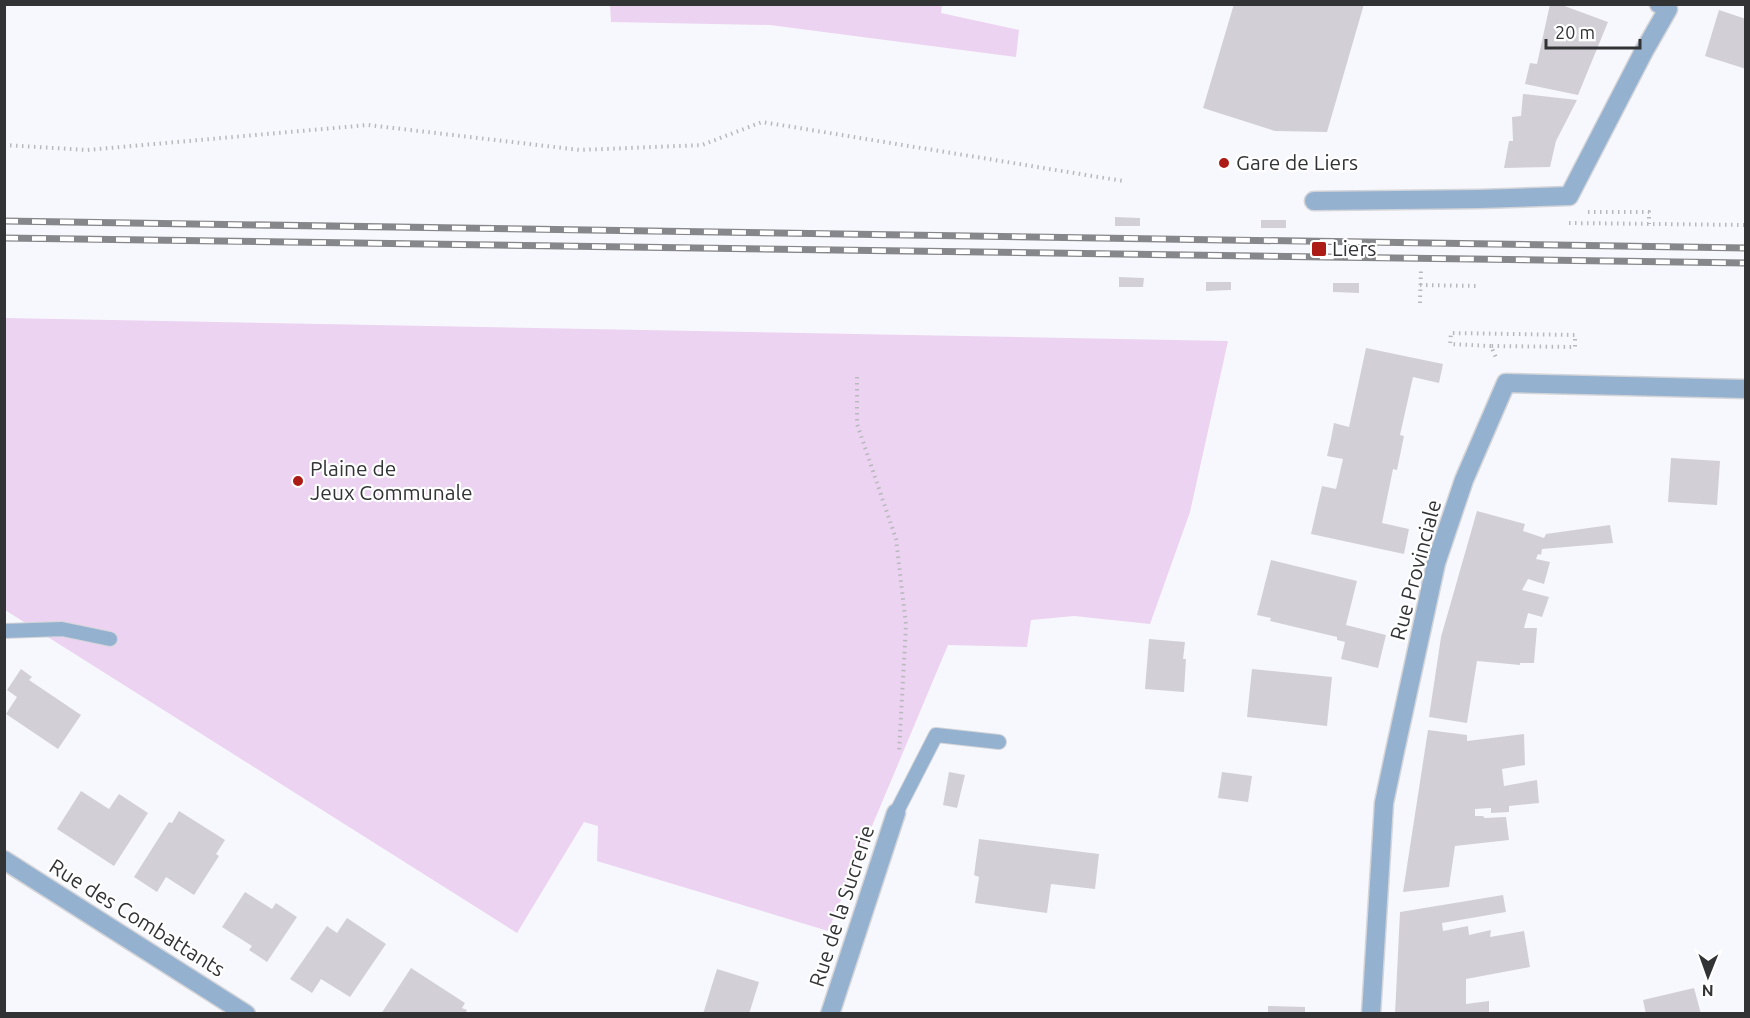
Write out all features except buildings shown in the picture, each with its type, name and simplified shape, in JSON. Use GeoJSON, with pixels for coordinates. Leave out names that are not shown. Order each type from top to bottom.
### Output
{"type":"FeatureCollection","features":[{"type":"Feature","properties":{"kind":"street"},"geometry":{"type":"LineString","coordinates":[[1314,201],[1480,200],[1569,196],[1666,6]]}},
{"type":"Feature","properties":{"kind":"street"},"geometry":{"type":"LineString","coordinates":[[1506,383],[1746,389]]}},
{"type":"Feature","properties":{"kind":"street","name":"Rue Provinciale"},"geometry":{"type":"LineString","coordinates":[[1371,1014],[1384,802],[1436,563],[1464,480],[1506,383]]}},
{"type":"Feature","properties":{"kind":"street","name":"Rue de la Sucrerie"},"geometry":{"type":"LineString","coordinates":[[830,1014],[896,813]]}},
{"type":"Feature","properties":{"kind":"street","name":"Rue des Combattants"},"geometry":{"type":"LineString","coordinates":[[4,860],[246,1014]]}},
{"type":"Feature","properties":{"kind":"lane"},"geometry":{"type":"LineString","coordinates":[[4,631],[62,629],[110,639]]}},
{"type":"Feature","properties":{"kind":"lane"},"geometry":{"type":"LineString","coordinates":[[896,813],[936,735],[999,742]]}},
{"type":"Feature","properties":{"kind":"path"},"geometry":{"type":"LineString","coordinates":[[4,145],[87,150],[368,125],[580,150],[702,145],[762,122],[1123,181]]}},
{"type":"Feature","properties":{"kind":"path"},"geometry":{"type":"LineString","coordinates":[[1569,196],[1573,212],[1649,212],[1649,224]]}},
{"type":"Feature","properties":{"kind":"path"},"geometry":{"type":"LineString","coordinates":[[1558,223],[1746,225]]}},
{"type":"Feature","properties":{"kind":"path"},"geometry":{"type":"LineString","coordinates":[[1420,303],[1421,268]]}},
{"type":"Feature","properties":{"kind":"path"},"geometry":{"type":"LineString","coordinates":[[1420,285],[1478,286]]}},
{"type":"Feature","properties":{"kind":"path"},"geometry":{"type":"LineString","coordinates":[[1451,333],[1575,335],[1575,346],[1491,346],[1450,344],[1451,333]]}},
{"type":"Feature","properties":{"kind":"path"},"geometry":{"type":"LineString","coordinates":[[1491,346],[1506,383]]}},
{"type":"Feature","properties":{"kind":"path"},"geometry":{"type":"LineString","coordinates":[[857,377],[857,424],[896,538],[906,625],[899,754]]}},
{"type":"Feature","properties":{"kind":"shaded area"},"geometry":{"type":"Polygon","coordinates":[[[610,5],[942,5],[941,13],[1019,30],[1016,57],[770,25],[611,22],[610,5]]]}},
{"type":"Feature","properties":{"kind":"shaded area"},"geometry":{"type":"Polygon","coordinates":[[[5,318],[1228,341],[1190,512],[1150,624],[1074,616],[1031,620],[1027,647],[948,645],[828,931],[597,861],[598,826],[584,822],[517,933],[5,610],[5,318]]]}},
{"type":"Feature","properties":{"kind":"railway"},"geometry":{"type":"LineString","coordinates":[[4,221],[1746,248]]}},
{"type":"Feature","properties":{"kind":"railway"},"geometry":{"type":"LineString","coordinates":[[4,238],[1746,263]]}},
{"type":"Feature","properties":{"kind":"place","name":"Gare de Liers"},"geometry":{"type":"Point","coordinates":[1224,163]}},
{"type":"Feature","properties":{"kind":"place","name":"Liers"},"geometry":{"type":"Point","coordinates":[1319,249]}},
{"type":"Feature","properties":{"kind":"place","name":"Plaine de Jeux Communale"},"geometry":{"type":"Point","coordinates":[298,481]}}]}
